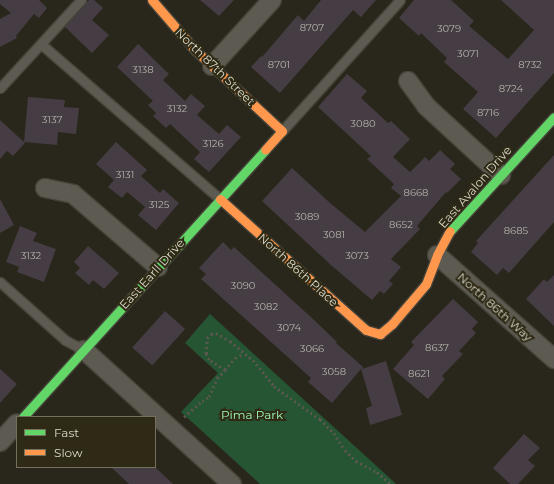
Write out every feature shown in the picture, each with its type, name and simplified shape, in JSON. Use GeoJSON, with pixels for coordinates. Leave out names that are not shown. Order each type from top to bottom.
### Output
{"type":"FeatureCollection","features":[{"type":"Feature","properties":{"kind":"street","name":"North 87th Street"},"geometry":{"type":"LineString","coordinates":[[152,0],[180,34],[282,131]]}},
{"type":"Feature","properties":{"kind":"street"},"geometry":{"type":"LineString","coordinates":[[212,66],[272,0]]}},
{"type":"Feature","properties":{"kind":"street"},"geometry":{"type":"LineString","coordinates":[[408,81],[426,106],[501,175]]}},
{"type":"Feature","properties":{"kind":"street","name":"East Avalon Drive"},"geometry":{"type":"LineString","coordinates":[[380,334],[392,324],[426,284],[436,255],[449,232],[554,117]]}},
{"type":"Feature","properties":{"kind":"street","name":"East Earll Drive"},"geometry":{"type":"LineString","coordinates":[[24,416],[282,131]]}},
{"type":"Feature","properties":{"kind":"street"},"geometry":{"type":"LineString","coordinates":[[45,188],[73,194],[158,267]]}},
{"type":"Feature","properties":{"kind":"street","name":"North 86th Place"},"geometry":{"type":"LineString","coordinates":[[220,199],[366,330],[380,334]]}},
{"type":"Feature","properties":{"kind":"street","name":"North 86th Way"},"geometry":{"type":"LineString","coordinates":[[436,255],[554,359]]}},
{"type":"Feature","properties":{"kind":"street"},"geometry":{"type":"LineString","coordinates":[[84,350],[232,484]]}},
{"type":"Feature","properties":{"kind":"street"},"geometry":{"type":"LineString","coordinates":[[0,442],[16,424]]}},
{"type":"Feature","properties":{"kind":"lane"},"geometry":{"type":"LineString","coordinates":[[0,88],[81,0]]}},
{"type":"Feature","properties":{"kind":"lane"},"geometry":{"type":"LineString","coordinates":[[282,131],[400,0]]}},
{"type":"Feature","properties":{"kind":"lane"},"geometry":{"type":"LineString","coordinates":[[40,44],[220,199]]}},
{"type":"Feature","properties":{"kind":"lane"},"geometry":{"type":"LineString","coordinates":[[0,282],[66,340],[84,350]]}},
{"type":"Feature","properties":{"kind":"path"},"geometry":{"type":"LineString","coordinates":[[225,370],[209,360],[206,354],[207,338],[211,334],[222,335],[263,371],[274,386],[330,428],[356,461],[377,472],[391,484]]}},
{"type":"Feature","properties":{"kind":"path"},"geometry":{"type":"LineString","coordinates":[[184,417],[202,400],[209,397],[217,378],[235,358],[244,354]]}},
{"type":"Feature","properties":{"kind":"green space","name":"Pima Park"},"geometry":{"type":"Polygon","coordinates":[[[210,314],[396,484],[260,484],[181,412],[218,373],[185,343],[210,314]]]}},
{"type":"Feature","properties":{"kind":"building"},"geometry":{"type":"Polygon","coordinates":[[[0,0],[39,0],[47,8],[39,18],[34,14],[16,36],[17,38],[0,47],[0,19],[11,13],[0,4],[0,0]]]}},
{"type":"Feature","properties":{"kind":"building"},"geometry":{"type":"Polygon","coordinates":[[[89,0],[94,0],[103,8],[92,20],[109,35],[92,53],[65,27],[89,0]]]}},
{"type":"Feature","properties":{"kind":"building"},"geometry":{"type":"Polygon","coordinates":[[[200,0],[234,0],[219,16],[200,0]]]}},
{"type":"Feature","properties":{"kind":"building"},"geometry":{"type":"Polygon","coordinates":[[[321,0],[376,0],[361,17],[353,10],[280,93],[251,67],[261,56],[262,57],[298,15],[304,21],[321,0]]]}},
{"type":"Feature","properties":{"kind":"building"},"geometry":{"type":"Polygon","coordinates":[[[414,0],[451,0],[474,21],[469,26],[508,59],[534,30],[501,0],[554,0],[554,73],[496,138],[463,109],[478,92],[444,62],[447,58],[421,33],[419,36],[399,18],[414,0]]]}},
{"type":"Feature","properties":{"kind":"building"},"geometry":{"type":"Polygon","coordinates":[[[138,44],[169,74],[163,80],[185,101],[191,94],[205,106],[197,115],[219,134],[227,125],[241,137],[209,172],[194,159],[200,152],[170,124],[166,128],[153,116],[156,113],[148,105],[153,101],[117,67],[138,44]]]}},
{"type":"Feature","properties":{"kind":"building"},"geometry":{"type":"Polygon","coordinates":[[[347,74],[367,91],[361,98],[388,123],[391,121],[410,139],[393,157],[410,172],[425,157],[429,161],[440,150],[455,164],[450,169],[461,179],[447,193],[446,192],[417,226],[420,229],[391,259],[401,267],[389,281],[393,284],[384,294],[380,291],[372,300],[332,266],[262,201],[292,168],[365,232],[401,196],[391,188],[394,184],[367,159],[371,156],[318,107],[347,74]]]}},
{"type":"Feature","properties":{"kind":"building"},"geometry":{"type":"Polygon","coordinates":[[[28,97],[65,100],[64,107],[79,108],[76,134],[58,132],[57,145],[24,142],[28,97]]]}},
{"type":"Feature","properties":{"kind":"building"},"geometry":{"type":"Polygon","coordinates":[[[0,120],[25,143],[13,156],[7,151],[0,159],[0,120]]]}},
{"type":"Feature","properties":{"kind":"building"},"geometry":{"type":"Polygon","coordinates":[[[116,142],[147,170],[141,176],[160,193],[163,189],[179,203],[156,230],[138,215],[145,207],[127,192],[122,198],[108,187],[114,180],[96,164],[116,142]]]}},
{"type":"Feature","properties":{"kind":"building"},"geometry":{"type":"Polygon","coordinates":[[[554,155],[554,222],[509,273],[503,268],[497,275],[471,252],[478,243],[476,241],[554,155]]]}},
{"type":"Feature","properties":{"kind":"building"},"geometry":{"type":"Polygon","coordinates":[[[0,199],[14,225],[0,233],[0,199]]]}},
{"type":"Feature","properties":{"kind":"building"},"geometry":{"type":"Polygon","coordinates":[[[20,226],[37,233],[33,241],[56,249],[44,282],[17,272],[19,267],[6,262],[20,226]]]}},
{"type":"Feature","properties":{"kind":"building"},"geometry":{"type":"Polygon","coordinates":[[[223,242],[231,250],[234,247],[313,319],[337,342],[336,343],[363,367],[362,369],[386,361],[402,415],[370,425],[366,408],[372,406],[361,369],[332,403],[308,382],[311,378],[201,279],[206,274],[199,268],[223,242]]]}},
{"type":"Feature","properties":{"kind":"building"},"geometry":{"type":"Polygon","coordinates":[[[88,246],[119,273],[104,289],[93,280],[89,285],[75,273],[80,268],[74,262],[88,246]]]}},
{"type":"Feature","properties":{"kind":"building"},"geometry":{"type":"Polygon","coordinates":[[[554,275],[554,326],[526,299],[544,279],[547,282],[554,275]]]}},
{"type":"Feature","properties":{"kind":"building"},"geometry":{"type":"Polygon","coordinates":[[[453,299],[478,322],[472,329],[476,333],[459,351],[463,354],[442,376],[445,379],[428,399],[393,369],[414,345],[411,342],[453,299]]]}},
{"type":"Feature","properties":{"kind":"building"},"geometry":{"type":"Polygon","coordinates":[[[165,311],[185,329],[152,365],[132,347],[165,311]]]}},
{"type":"Feature","properties":{"kind":"building"},"geometry":{"type":"Polygon","coordinates":[[[0,369],[17,384],[0,403],[0,369]]]}},
{"type":"Feature","properties":{"kind":"building"},"geometry":{"type":"Polygon","coordinates":[[[524,434],[540,448],[528,460],[535,466],[518,484],[510,484],[493,468],[524,434]]]}},
{"type":"Feature","properties":{"kind":"building"},"geometry":{"type":"Polygon","coordinates":[[[112,468],[156,468],[173,484],[129,484],[112,468]]]}},
{"type":"Feature","properties":{"kind":"traffic: fast"},"geometry":{"type":"LineString","coordinates":[[450,231],[554,117]]}},
{"type":"Feature","properties":{"kind":"traffic: fast"},"geometry":{"type":"LineString","coordinates":[[24,416],[265,150]]}},
{"type":"Feature","properties":{"kind":"traffic: slow"},"geometry":{"type":"LineString","coordinates":[[152,0],[195,50],[282,131],[265,150]]}},
{"type":"Feature","properties":{"kind":"traffic: slow"},"geometry":{"type":"LineString","coordinates":[[220,199],[366,330],[380,334],[392,324],[426,284],[437,255],[450,231]]}}]}
